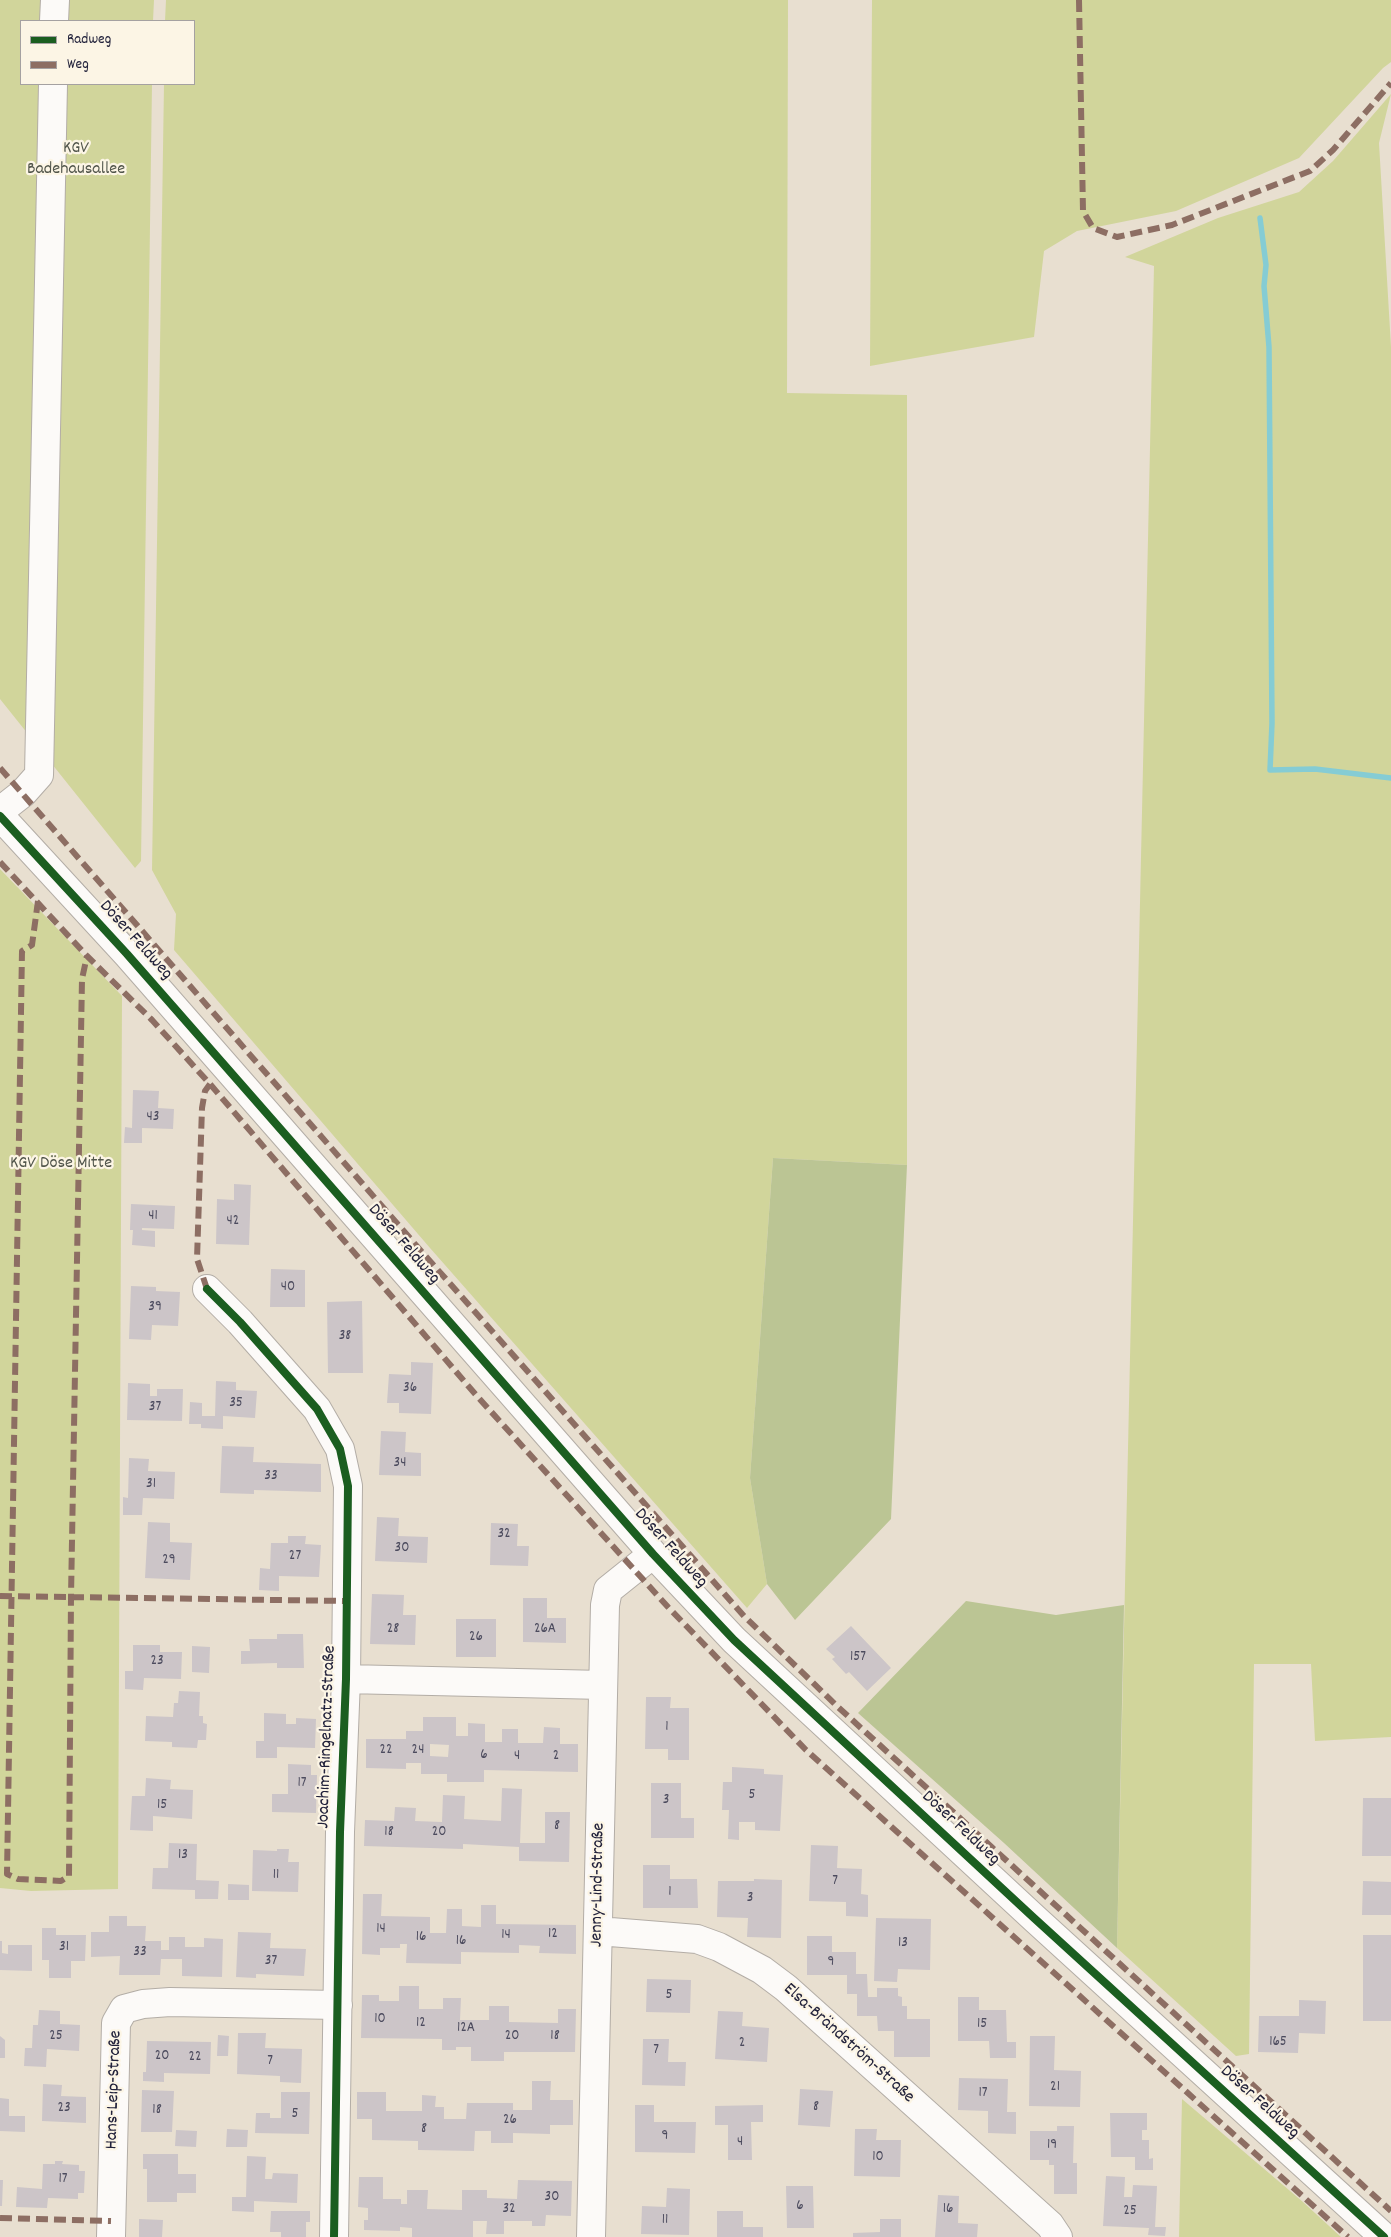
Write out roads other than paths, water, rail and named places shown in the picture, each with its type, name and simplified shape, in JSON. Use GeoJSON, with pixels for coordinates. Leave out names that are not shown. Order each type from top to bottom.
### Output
{"type":"FeatureCollection","features":[{"type":"Feature","properties":{"kind":"street"},"geometry":{"type":"LineString","coordinates":[[54,0],[54,20]]}},
{"type":"Feature","properties":{"kind":"street"},"geometry":{"type":"LineString","coordinates":[[0,811],[23,793],[39,775],[53,85]]}},
{"type":"Feature","properties":{"kind":"street","name":"Döser Feldweg"},"geometry":{"type":"LineString","coordinates":[[0,816],[211,1049],[653,1554],[734,1640],[1026,1911],[1384,2237]]}},
{"type":"Feature","properties":{"kind":"street"},"geometry":{"type":"LineString","coordinates":[[0,845],[28,846]]}},
{"type":"Feature","properties":{"kind":"street","name":"Joachim-Ringelnatz-Straße"},"geometry":{"type":"LineString","coordinates":[[207,1289],[311,1401],[327,1424],[340,1449],[348,1486],[346,1679],[342,1777],[334,2237]]}},
{"type":"Feature","properties":{"kind":"street","name":"Jenny-Lind-Straße"},"geometry":{"type":"LineString","coordinates":[[591,2237],[605,1605],[608,1590],[653,1554]]}},
{"type":"Feature","properties":{"kind":"street","name":"Joachim-Ringelnatz-Straße"},"geometry":{"type":"LineString","coordinates":[[346,1679],[603,1685]]}},
{"type":"Feature","properties":{"kind":"street","name":"Elsa-Brändström-Straße"},"geometry":{"type":"LineString","coordinates":[[598,1931],[696,1940],[719,1946],[762,1970],[786,1988],[1050,2225],[1058,2237]]}},
{"type":"Feature","properties":{"kind":"street","name":"Hans-Leip-Straße"},"geometry":{"type":"LineString","coordinates":[[111,2237],[116,2023],[124,2009],[143,2004],[170,2002],[338,2005]]}},
{"type":"Feature","properties":{"kind":"waterway"},"geometry":{"type":"LineString","coordinates":[[1260,218],[1266,265],[1264,286],[1269,347],[1272,723],[1270,770],[1315,769],[1391,778]]}},
{"type":"Feature","properties":{"kind":"park label","name":"KGV Badehausallee"},"geometry":{"type":"Point","coordinates":[76,160]}},
{"type":"Feature","properties":{"kind":"park label","name":"KGV Döse Mitte"},"geometry":{"type":"Point","coordinates":[61,1165]}}]}
